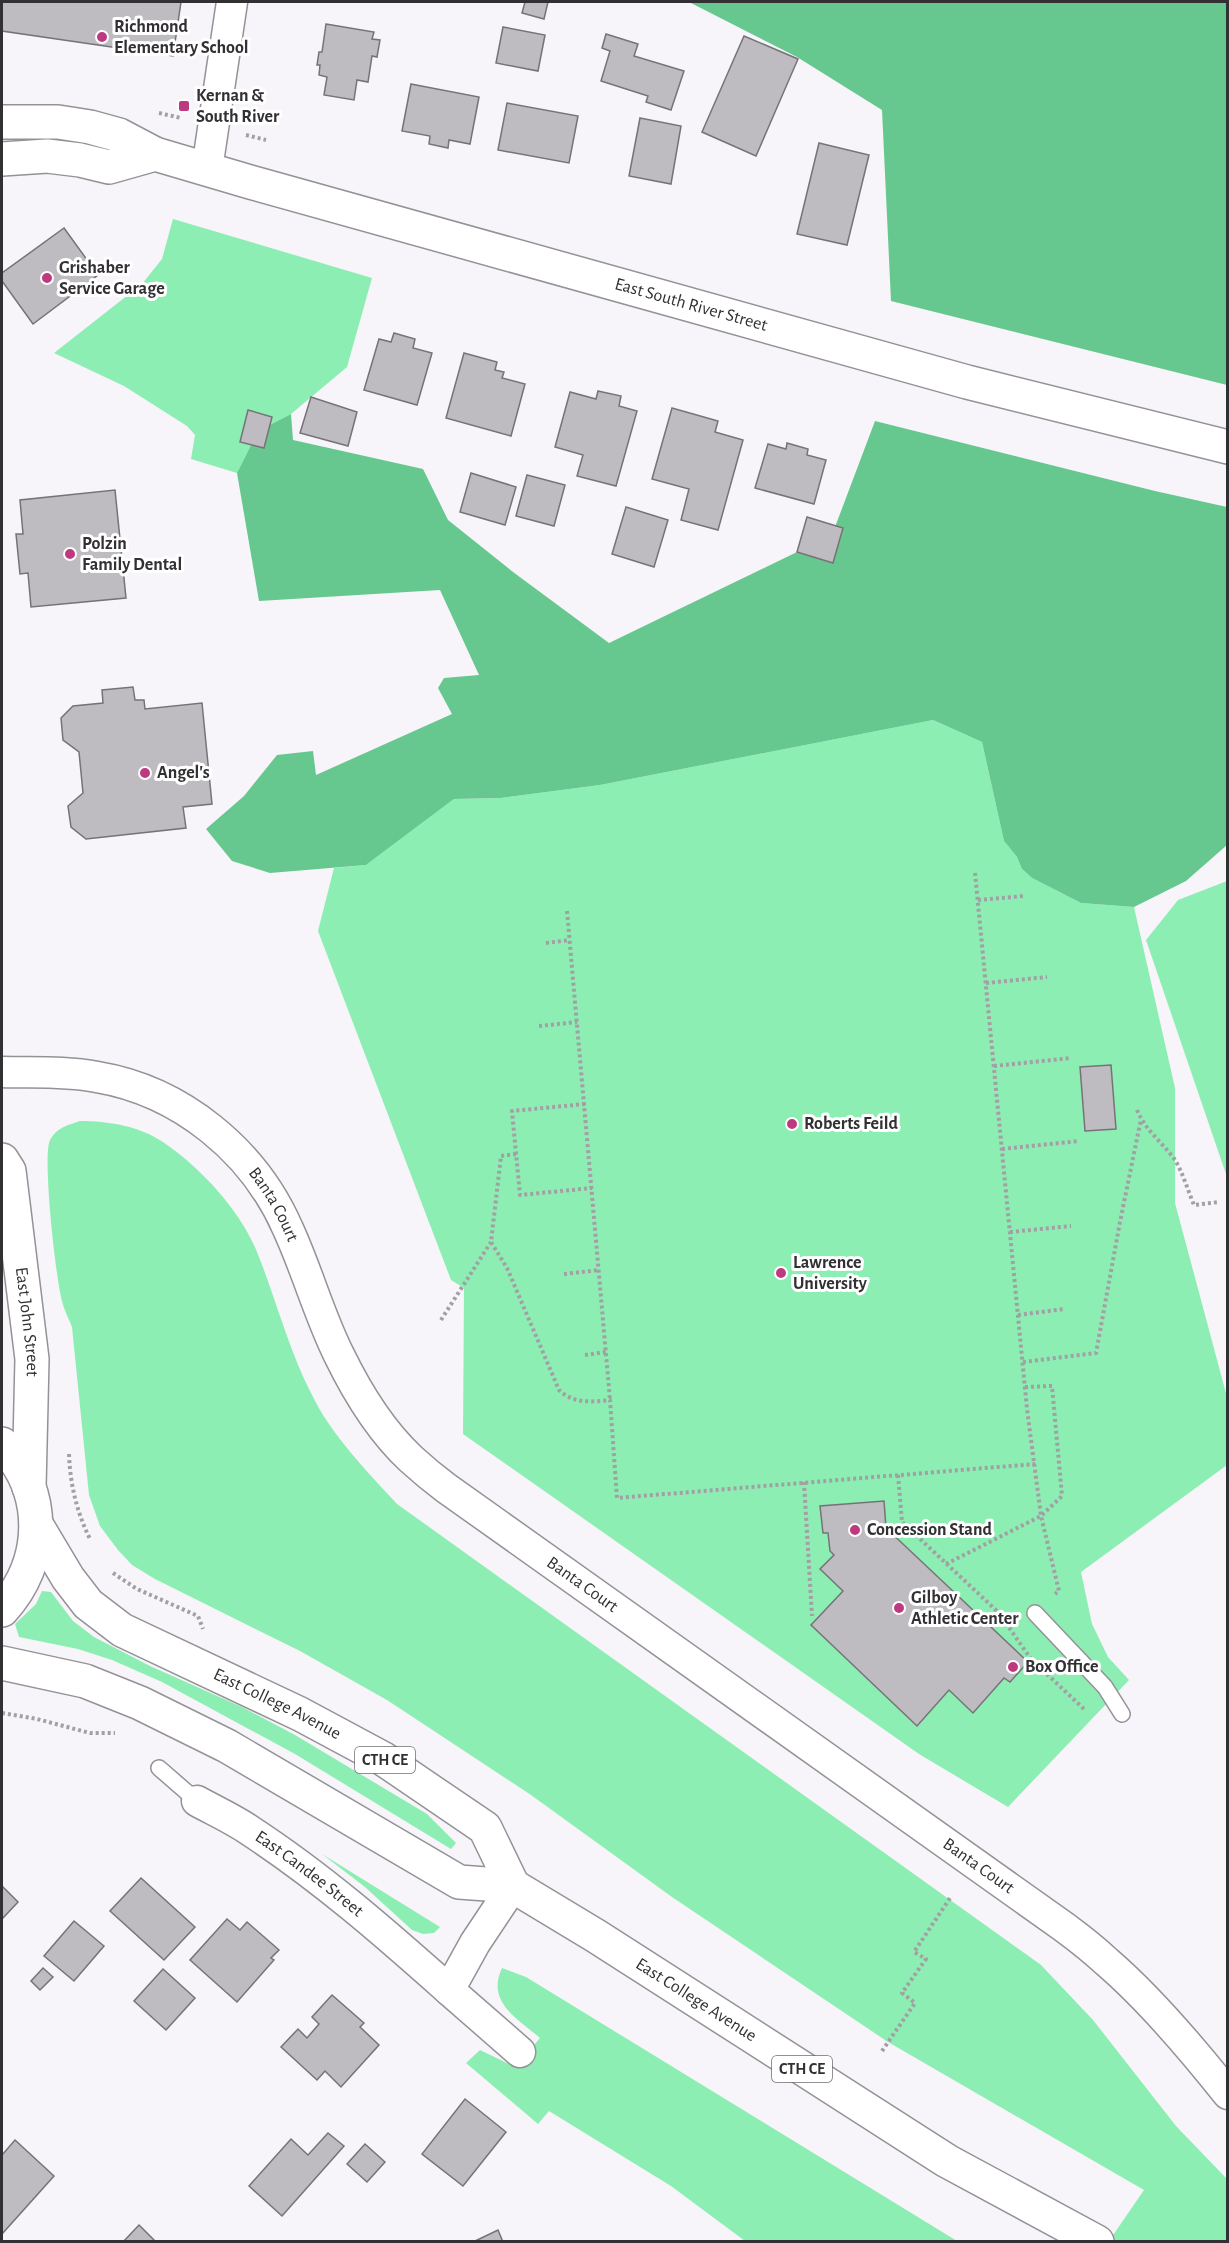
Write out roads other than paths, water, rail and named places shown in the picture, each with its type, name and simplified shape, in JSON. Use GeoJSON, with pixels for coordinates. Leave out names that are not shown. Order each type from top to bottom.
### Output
{"type":"FeatureCollection","features":[{"type":"Feature","properties":{"kind":"main road","name":"East South River Street"},"geometry":{"type":"LineString","coordinates":[[2,122],[58,122],[90,127],[119,135],[155,154],[207,169],[944,376],[1227,447]]}},
{"type":"Feature","properties":{"kind":"main road"},"geometry":{"type":"LineString","coordinates":[[2,159],[46,156],[80,160],[109,167],[155,154]]}},
{"type":"Feature","properties":{"kind":"main road","name":"East John Street"},"geometry":{"type":"LineString","coordinates":[[2,1160],[9,1171],[32,1359],[29,1487]]}},
{"type":"Feature","properties":{"kind":"main road"},"geometry":{"type":"LineString","coordinates":[[2,1444],[13,1456],[29,1487],[37,1526],[33,1553],[25,1577],[13,1598],[2,1610]]}},
{"type":"Feature","properties":{"kind":"main road","name":"East College Avenue"},"geometry":{"type":"LineString","coordinates":[[37,1526],[68,1578],[88,1604],[122,1630],[290,1709],[382,1758],[485,1828],[513,1886]]}},
{"type":"Feature","properties":{"kind":"main road","name":"East College Avenue"},"geometry":{"type":"LineString","coordinates":[[2,1663],[48,1671],[85,1681],[140,1703],[206,1734],[459,1882],[513,1886],[597,1936],[947,2161],[1097,2241]]}},
{"type":"Feature","properties":{"kind":"street"},"geometry":{"type":"LineString","coordinates":[[207,169],[232,2]]}},
{"type":"Feature","properties":{"kind":"street","name":"Banta Court"},"geometry":{"type":"LineString","coordinates":[[2,1072],[57,1072],[108,1079],[165,1098],[205,1124],[227,1143],[265,1187],[287,1226],[338,1354],[361,1395],[410,1458],[446,1488],[1065,1927],[1108,1962],[1146,2000],[1208,2069],[1227,2094]]}},
{"type":"Feature","properties":{"kind":"street","name":"East Candee Street"},"geometry":{"type":"LineString","coordinates":[[197,1801],[248,1829],[360,1912],[520,2052]]}},
{"type":"Feature","properties":{"kind":"street"},"geometry":{"type":"LineString","coordinates":[[449,1989],[475,1943],[513,1886]]}},
{"type":"Feature","properties":{"kind":"lane"},"geometry":{"type":"LineString","coordinates":[[1035,1613],[1105,1687],[1122,1714]]}},
{"type":"Feature","properties":{"kind":"lane","name":"East Candee Street"},"geometry":{"type":"LineString","coordinates":[[159,1768],[197,1801]]}},
{"type":"Feature","properties":{"kind":"place","name":"Richmond Elementary School"},"geometry":{"type":"Point","coordinates":[102,37]}},
{"type":"Feature","properties":{"kind":"place","name":"Kernan & South River"},"geometry":{"type":"Point","coordinates":[184,106]}},
{"type":"Feature","properties":{"kind":"place","name":"Grishaber Service Garage"},"geometry":{"type":"Point","coordinates":[47,278]}},
{"type":"Feature","properties":{"kind":"place","name":"Polzin Family Dental"},"geometry":{"type":"Point","coordinates":[70,554]}},
{"type":"Feature","properties":{"kind":"place","name":"Angel's"},"geometry":{"type":"Point","coordinates":[145,773]}},
{"type":"Feature","properties":{"kind":"place","name":"Roberts Feild"},"geometry":{"type":"Point","coordinates":[792,1124]}},
{"type":"Feature","properties":{"kind":"place","name":"Lawrence University"},"geometry":{"type":"Point","coordinates":[781,1273]}},
{"type":"Feature","properties":{"kind":"place","name":"Concession Stand"},"geometry":{"type":"Point","coordinates":[855,1530]}},
{"type":"Feature","properties":{"kind":"place","name":"Gilboy Athletic Center"},"geometry":{"type":"Point","coordinates":[899,1608]}},
{"type":"Feature","properties":{"kind":"place","name":"Box Office"},"geometry":{"type":"Point","coordinates":[1013,1667]}}]}
